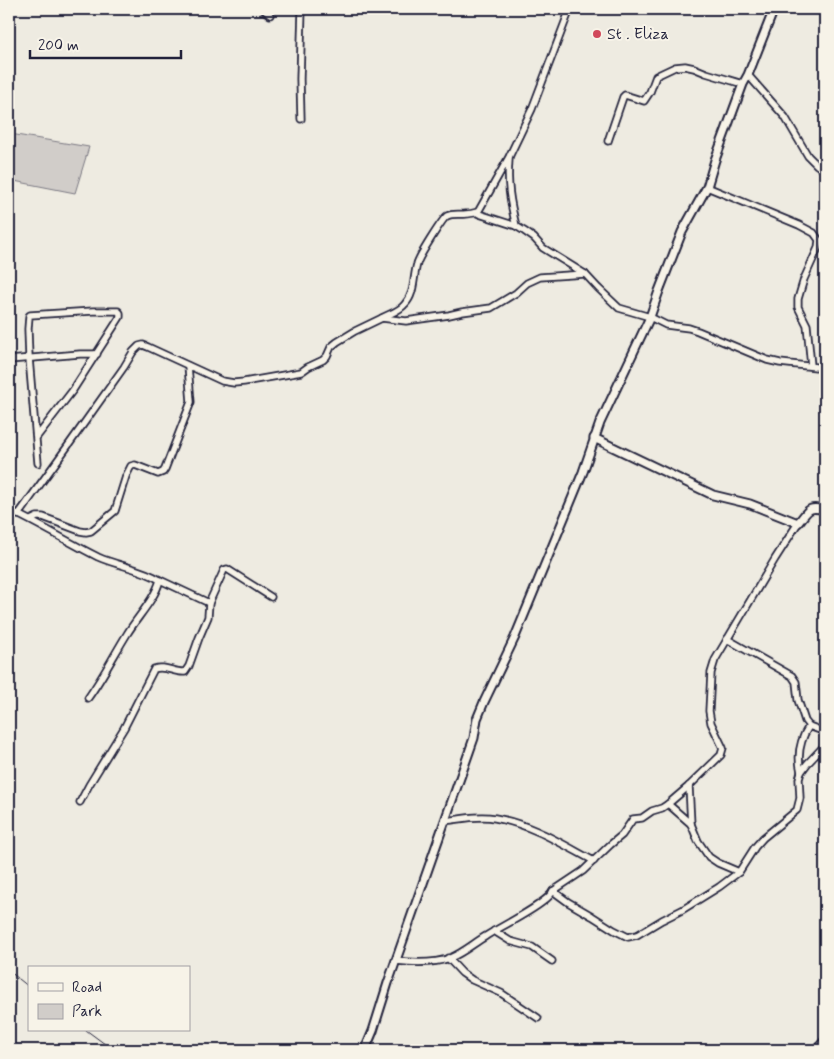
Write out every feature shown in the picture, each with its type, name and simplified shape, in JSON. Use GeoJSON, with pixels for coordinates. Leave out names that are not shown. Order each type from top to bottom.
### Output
{"type":"FeatureCollection","features":[{"type":"Feature","properties":{"kind":"street"},"geometry":{"type":"LineString","coordinates":[[263,9],[270,15]]}},
{"type":"Feature","properties":{"kind":"street"},"geometry":{"type":"LineString","coordinates":[[301,119],[302,9]]}},
{"type":"Feature","properties":{"kind":"street"},"geometry":{"type":"LineString","coordinates":[[478,212],[509,157],[532,109],[570,9]]}},
{"type":"Feature","properties":{"kind":"street"},"geometry":{"type":"LineString","coordinates":[[365,1050],[474,738],[480,711],[519,628],[583,472],[600,423],[650,317],[682,232],[707,187],[743,84],[774,9]]}},
{"type":"Feature","properties":{"kind":"street"},"geometry":{"type":"LineString","coordinates":[[608,141],[623,97],[625,95],[644,101],[650,92],[656,76],[662,72],[675,67],[685,66],[743,84]]}},
{"type":"Feature","properties":{"kind":"street"},"geometry":{"type":"LineString","coordinates":[[748,75],[785,117],[808,156],[825,171]]}},
{"type":"Feature","properties":{"kind":"street"},"geometry":{"type":"LineString","coordinates":[[509,157],[509,190],[516,226]]}},
{"type":"Feature","properties":{"kind":"street"},"geometry":{"type":"LineString","coordinates":[[707,187],[799,225],[818,236],[822,243],[804,279],[798,299],[798,307],[805,319],[811,366]]}},
{"type":"Feature","properties":{"kind":"street"},"geometry":{"type":"LineString","coordinates":[[18,515],[139,346],[143,345],[217,380],[234,383],[301,372],[323,360],[331,347],[337,342],[404,305],[410,297],[417,264],[422,253],[442,220],[450,214],[478,212],[516,226],[534,238],[542,248],[585,274],[618,308],[650,317],[666,325],[698,330],[767,360],[825,368]]}},
{"type":"Feature","properties":{"kind":"street"},"geometry":{"type":"LineString","coordinates":[[382,318],[406,321],[449,316],[491,308],[516,293],[527,283],[540,277],[585,274]]}},
{"type":"Feature","properties":{"kind":"street"},"geometry":{"type":"LineString","coordinates":[[36,438],[74,390],[97,354],[120,317],[117,311],[30,316],[28,329],[29,358],[38,462]]}},
{"type":"Feature","properties":{"kind":"street"},"geometry":{"type":"LineString","coordinates":[[9,360],[97,354]]}},
{"type":"Feature","properties":{"kind":"street"},"geometry":{"type":"LineString","coordinates":[[31,520],[43,517],[80,531],[91,532],[115,511],[131,466],[135,465],[158,474],[163,472],[191,402],[188,366]]}},
{"type":"Feature","properties":{"kind":"street"},"geometry":{"type":"LineString","coordinates":[[594,438],[713,495],[750,504],[777,513],[798,523]]}},
{"type":"Feature","properties":{"kind":"street"},"geometry":{"type":"LineString","coordinates":[[396,961],[410,963],[448,958],[460,953],[537,906],[552,894],[553,891],[583,871],[622,835],[633,819],[642,818],[668,804],[721,756],[721,743],[710,723],[711,673],[715,660],[774,559],[798,523],[812,508],[825,510]]}},
{"type":"Feature","properties":{"kind":"street"},"geometry":{"type":"LineString","coordinates":[[9,510],[100,558],[154,576],[208,603]]}},
{"type":"Feature","properties":{"kind":"street"},"geometry":{"type":"LineString","coordinates":[[80,802],[124,728],[154,669],[161,667],[178,673],[185,672],[189,666],[208,618],[208,603],[223,572],[226,569],[271,597]]}},
{"type":"Feature","properties":{"kind":"street"},"geometry":{"type":"LineString","coordinates":[[88,698],[153,596],[160,580]]}},
{"type":"Feature","properties":{"kind":"street"},"geometry":{"type":"LineString","coordinates":[[727,639],[794,678],[797,684],[798,700],[802,714],[809,726],[825,732]]}},
{"type":"Feature","properties":{"kind":"street"},"geometry":{"type":"LineString","coordinates":[[801,772],[801,741],[809,726]]}},
{"type":"Feature","properties":{"kind":"street"},"geometry":{"type":"LineString","coordinates":[[553,891],[614,930],[628,937],[637,935],[682,910],[739,872],[763,838],[797,810],[800,798],[799,779],[801,772],[825,745]]}},
{"type":"Feature","properties":{"kind":"street"},"geometry":{"type":"LineString","coordinates":[[690,786],[692,824],[698,841],[709,857],[739,872]]}},
{"type":"Feature","properties":{"kind":"street"},"geometry":{"type":"LineString","coordinates":[[668,804],[692,824]]}},
{"type":"Feature","properties":{"kind":"street"},"geometry":{"type":"LineString","coordinates":[[445,821],[494,818],[521,825],[542,833],[594,861]]}},
{"type":"Feature","properties":{"kind":"street"},"geometry":{"type":"LineString","coordinates":[[494,931],[510,941],[532,947],[552,961]]}},
{"type":"Feature","properties":{"kind":"street"},"geometry":{"type":"LineString","coordinates":[[448,958],[462,973],[472,980],[501,993],[538,1018]]}},
{"type":"Feature","properties":{"kind":"street"},"geometry":{"type":"LineString","coordinates":[[815,1050],[825,1039]]}},
{"type":"Feature","properties":{"kind":"green space"},"geometry":{"type":"Polygon","coordinates":[[[10,134],[89,147],[75,193],[9,180],[10,134]]]}},
{"type":"Feature","properties":{"kind":"railway"},"geometry":{"type":"LineString","coordinates":[[9,971],[28,986]]}},
{"type":"Feature","properties":{"kind":"railway"},"geometry":{"type":"LineString","coordinates":[[89,1032],[113,1050]]}},
{"type":"Feature","properties":{"kind":"place","name":"St . Eliza"},"geometry":{"type":"Point","coordinates":[597,34]}}]}
